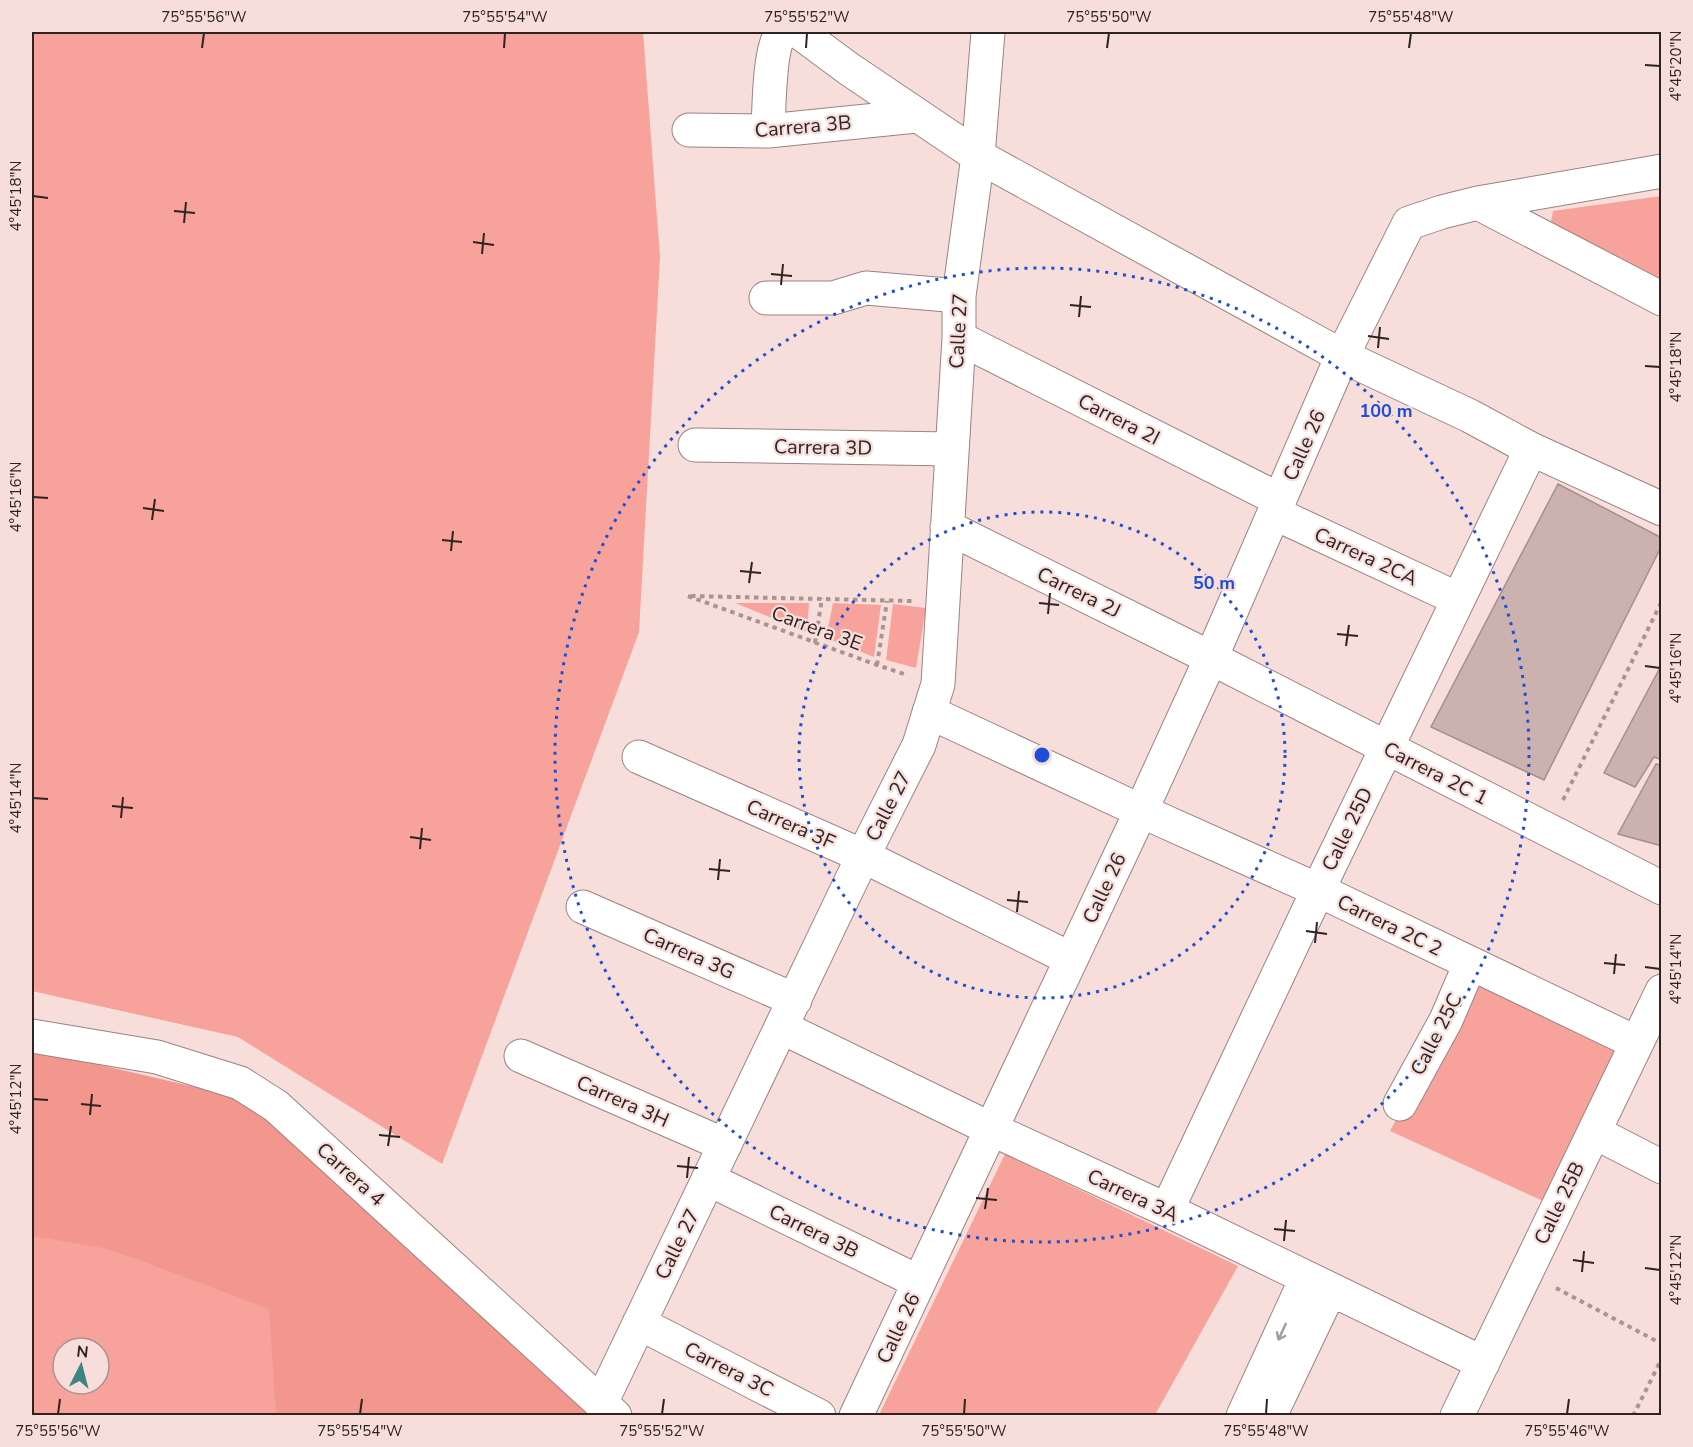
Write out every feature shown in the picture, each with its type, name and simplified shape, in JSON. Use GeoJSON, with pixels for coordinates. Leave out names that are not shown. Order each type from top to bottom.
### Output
{"type":"FeatureCollection","features":[{"type":"Feature","properties":{"kind":"street"},"geometry":{"type":"LineString","coordinates":[[768,131],[774,52],[778,36],[782,32]]}},
{"type":"Feature","properties":{"kind":"street"},"geometry":{"type":"LineString","coordinates":[[799,32],[916,116],[978,156],[1342,357],[1470,417],[1530,449],[1662,509]]}},
{"type":"Feature","properties":{"kind":"street","name":"Calle 27"},"geometry":{"type":"LineString","coordinates":[[608,1409],[639,1323],[862,856],[919,745],[933,698],[944,602],[959,338],[959,296],[978,156],[988,32]]}},
{"type":"Feature","properties":{"kind":"street","name":"Carrera 3B"},"geometry":{"type":"LineString","coordinates":[[689,130],[768,131],[916,116]]}},
{"type":"Feature","properties":{"kind":"street","name":"Calle 26"},"geometry":{"type":"LineString","coordinates":[[856,1416],[1141,811],[1211,658],[1342,357],[1409,223],[1478,203],[1662,171]]}},
{"type":"Feature","properties":{"kind":"street"},"geometry":{"type":"LineString","coordinates":[[1478,203],[1662,299]]}},
{"type":"Feature","properties":{"kind":"street"},"geometry":{"type":"LineString","coordinates":[[766,298],[833,298],[866,288],[959,296]]}},
{"type":"Feature","properties":{"kind":"street","name":"Carrera 2I"},"geometry":{"type":"LineString","coordinates":[[959,338],[1277,507]]}},
{"type":"Feature","properties":{"kind":"street","name":"Carrera 3D"},"geometry":{"type":"LineString","coordinates":[[695,446],[951,449]]}},
{"type":"Feature","properties":{"kind":"street","name":"Calle 25D"},"geometry":{"type":"LineString","coordinates":[[1167,1210],[1530,449]]}},
{"type":"Feature","properties":{"kind":"street","name":"Carrera 2CA"},"geometry":{"type":"LineString","coordinates":[[1277,507],[1458,599]]}},
{"type":"Feature","properties":{"kind":"street","name":"Carrera 2J"},"geometry":{"type":"LineString","coordinates":[[947,527],[1211,658]]}},
{"type":"Feature","properties":{"kind":"street","name":"Carrera 2C 1"},"geometry":{"type":"LineString","coordinates":[[1211,658],[1662,888]]}},
{"type":"Feature","properties":{"kind":"street","name":"Carrera 2C 2"},"geometry":{"type":"LineString","coordinates":[[933,698],[1141,811],[1318,890],[1637,1043]]}},
{"type":"Feature","properties":{"kind":"street","name":"Carrera 3F"},"geometry":{"type":"LineString","coordinates":[[639,757],[862,856],[1071,959]]}},
{"type":"Feature","properties":{"kind":"street","name":"Carrera 3G"},"geometry":{"type":"LineString","coordinates":[[583,907],[788,1013]]}},
{"type":"Feature","properties":{"kind":"street","name":"Calle 25C"},"geometry":{"type":"LineString","coordinates":[[1400,1104],[1446,1020],[1470,964]]}},
{"type":"Feature","properties":{"kind":"street","name":"Calle 25B"},"geometry":{"type":"LineString","coordinates":[[1457,1416],[1660,998]]}},
{"type":"Feature","properties":{"kind":"street","name":"Carrera 3A"},"geometry":{"type":"LineString","coordinates":[[788,1013],[991,1129],[1167,1210],[1483,1363]]}},
{"type":"Feature","properties":{"kind":"street","name":"Carrera 4"},"geometry":{"type":"LineString","coordinates":[[32,1036],[157,1056],[240,1083],[276,1106],[608,1409]]}},
{"type":"Feature","properties":{"kind":"street","name":"Carrera 3H"},"geometry":{"type":"LineString","coordinates":[[522,1056],[724,1145]]}},
{"type":"Feature","properties":{"kind":"street"},"geometry":{"type":"LineString","coordinates":[[1594,1132],[1662,1167]]}},
{"type":"Feature","properties":{"kind":"street","name":"Carrera 3B"},"geometry":{"type":"LineString","coordinates":[[708,1179],[919,1282]]}},
{"type":"Feature","properties":{"kind":"street"},"geometry":{"type":"LineString","coordinates":[[1243,1416],[1318,1284]]}},
{"type":"Feature","properties":{"kind":"street"},"geometry":{"type":"LineString","coordinates":[[1270,1416],[1318,1284]]}},
{"type":"Feature","properties":{"kind":"street","name":"Carrera 3C"},"geometry":{"type":"LineString","coordinates":[[639,1323],[819,1416]]}},
{"type":"Feature","properties":{"kind":"path","name":"Carrera 3E"},"geometry":{"type":"LineString","coordinates":[[822,598],[688,596],[877,665],[933,698]]}},
{"type":"Feature","properties":{"kind":"path"},"geometry":{"type":"LineString","coordinates":[[815,643],[822,598],[944,602]]}},
{"type":"Feature","properties":{"kind":"path"},"geometry":{"type":"LineString","coordinates":[[877,665],[887,601]]}},
{"type":"Feature","properties":{"kind":"path"},"geometry":{"type":"LineString","coordinates":[[1548,831],[1662,601]]}},
{"type":"Feature","properties":{"kind":"path"},"geometry":{"type":"LineString","coordinates":[[1526,1272],[1662,1344]]}},
{"type":"Feature","properties":{"kind":"path"},"geometry":{"type":"LineString","coordinates":[[1634,1416],[1662,1358]]}},
{"type":"Feature","properties":{"kind":"shaded area"},"geometry":{"type":"Polygon","coordinates":[[[32,32],[643,32],[660,257],[639,632],[442,1164],[238,1037],[32,991],[32,32]]]}},
{"type":"Feature","properties":{"kind":"shaded area"},"geometry":{"type":"Polygon","coordinates":[[[1661,196],[1661,284],[1550,227],[1553,211],[1661,196]]]}},
{"type":"Feature","properties":{"kind":"shaded area"},"geometry":{"type":"Polygon","coordinates":[[[735,603],[809,603],[807,632],[735,603]]]}},
{"type":"Feature","properties":{"kind":"shaded area"},"geometry":{"type":"Polygon","coordinates":[[[833,603],[881,605],[874,657],[826,638],[833,603]]]}},
{"type":"Feature","properties":{"kind":"shaded area"},"geometry":{"type":"Polygon","coordinates":[[[893,604],[926,608],[916,668],[886,660],[893,604]]]}},
{"type":"Feature","properties":{"kind":"shaded area"},"geometry":{"type":"Polygon","coordinates":[[[1474,972],[1622,1045],[1543,1201],[1390,1131],[1474,972]]]}},
{"type":"Feature","properties":{"kind":"shaded area"},"geometry":{"type":"Polygon","coordinates":[[[32,1049],[610,1416],[32,1416],[32,1049]]]}},
{"type":"Feature","properties":{"kind":"shaded area"},"geometry":{"type":"Polygon","coordinates":[[[32,1049],[276,1106],[609,1415],[276,1415],[269,1309],[103,1248],[32,1236],[32,1049]]]}},
{"type":"Feature","properties":{"kind":"shaded area"},"geometry":{"type":"Polygon","coordinates":[[[1005,1154],[1238,1266],[1155,1415],[879,1415],[1005,1154]]]}},
{"type":"Feature","properties":{"kind":"building"},"geometry":{"type":"Polygon","coordinates":[[[1558,484],[1662,538],[1662,545],[1544,780],[1431,727],[1558,484]]]}},
{"type":"Feature","properties":{"kind":"building"},"geometry":{"type":"Polygon","coordinates":[[[1662,664],[1662,760],[1654,757],[1635,787],[1604,773],[1662,664]]]}},
{"type":"Feature","properties":{"kind":"building"},"geometry":{"type":"Polygon","coordinates":[[[1656,764],[1662,765],[1662,846],[1618,834],[1656,764]]]}}]}
